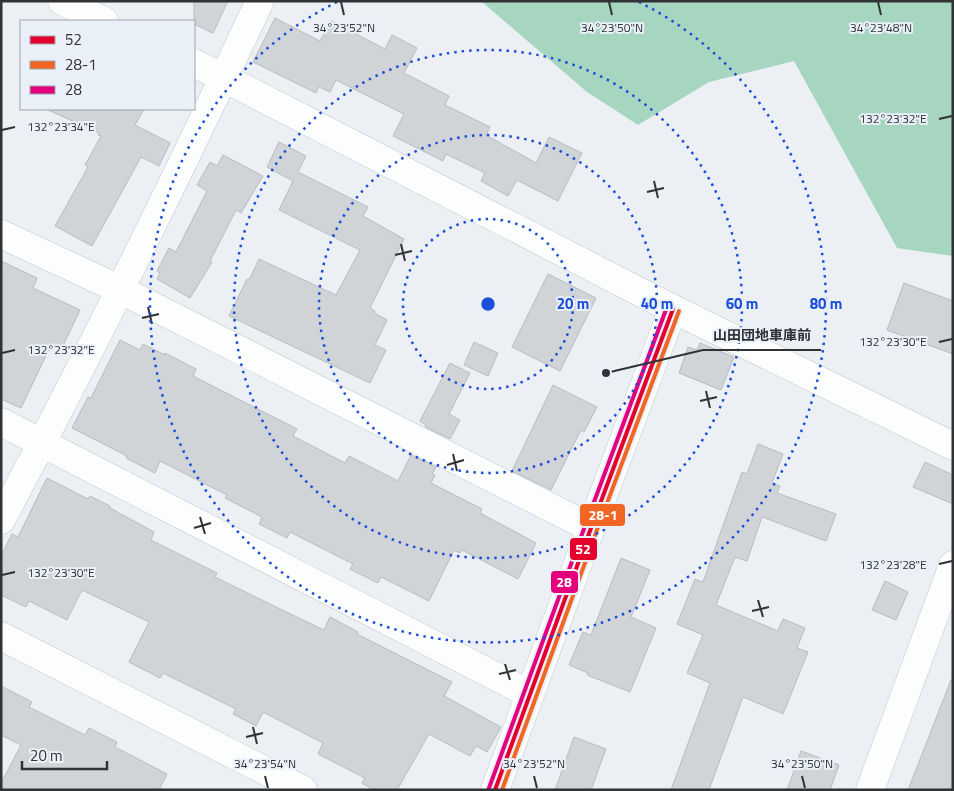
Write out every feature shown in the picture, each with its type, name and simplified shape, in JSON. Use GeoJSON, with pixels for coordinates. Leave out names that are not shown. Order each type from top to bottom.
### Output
{"type":"FeatureCollection","features":[{"type":"Feature","properties":{"kind":"street"},"geometry":{"type":"LineString","coordinates":[[62,1],[102,20]]}},
{"type":"Feature","properties":{"kind":"street"},"geometry":{"type":"LineString","coordinates":[[1,520],[121,290],[259,3]]}},
{"type":"Feature","properties":{"kind":"street"},"geometry":{"type":"LineString","coordinates":[[195,64],[673,309],[953,446]]}},
{"type":"Feature","properties":{"kind":"street"},"geometry":{"type":"LineString","coordinates":[[1,234],[121,290],[591,528]]}},
{"type":"Feature","properties":{"kind":"street"},"geometry":{"type":"LineString","coordinates":[[495,790],[673,309]]}},
{"type":"Feature","properties":{"kind":"street"},"geometry":{"type":"LineString","coordinates":[[1,422],[530,694]]}},
{"type":"Feature","properties":{"kind":"street"},"geometry":{"type":"LineString","coordinates":[[870,790],[953,565]]}},
{"type":"Feature","properties":{"kind":"street"},"geometry":{"type":"LineString","coordinates":[[1,636],[298,788]]}},
{"type":"Feature","properties":{"kind":"green space"},"geometry":{"type":"Polygon","coordinates":[[[481,1],[953,1],[953,256],[897,248],[794,61],[709,82],[638,125],[587,92],[481,1]]]}},
{"type":"Feature","properties":{"kind":"building"},"geometry":{"type":"Polygon","coordinates":[[[194,1],[228,1],[213,33],[195,24],[194,1]]]}},
{"type":"Feature","properties":{"kind":"building"},"geometry":{"type":"Polygon","coordinates":[[[275,18],[320,41],[331,21],[385,49],[392,35],[417,48],[404,73],[449,96],[445,105],[490,127],[486,135],[536,163],[549,137],[582,153],[558,201],[517,180],[508,196],[481,181],[485,173],[446,154],[443,161],[393,136],[404,114],[336,80],[330,92],[319,87],[316,93],[253,62],[275,18]]]}},
{"type":"Feature","properties":{"kind":"building"},"geometry":{"type":"Polygon","coordinates":[[[48,110],[143,110],[135,125],[170,143],[159,166],[141,157],[92,246],[55,226],[88,167],[85,165],[101,136],[98,135],[99,133],[48,110]]]}},
{"type":"Feature","properties":{"kind":"building"},"geometry":{"type":"Polygon","coordinates":[[[279,142],[306,156],[298,172],[368,207],[363,216],[404,239],[370,308],[375,311],[374,313],[387,320],[375,345],[386,350],[370,383],[229,316],[259,259],[336,295],[360,250],[279,210],[293,181],[267,167],[279,142]]]}},
{"type":"Feature","properties":{"kind":"building"},"geometry":{"type":"Polygon","coordinates":[[[223,155],[263,176],[241,213],[236,210],[210,261],[212,262],[190,298],[157,279],[160,273],[157,271],[169,248],[176,252],[207,191],[197,185],[210,162],[217,166],[223,155]]]}},
{"type":"Feature","properties":{"kind":"building"},"geometry":{"type":"Polygon","coordinates":[[[1,261],[37,278],[33,288],[80,310],[61,350],[51,345],[21,408],[1,399],[1,261]]]}},
{"type":"Feature","properties":{"kind":"building"},"geometry":{"type":"Polygon","coordinates":[[[548,274],[596,298],[560,371],[512,347],[548,274]]]}},
{"type":"Feature","properties":{"kind":"building"},"geometry":{"type":"Polygon","coordinates":[[[904,283],[953,301],[953,354],[887,330],[904,283]]]}},
{"type":"Feature","properties":{"kind":"building"},"geometry":{"type":"Polygon","coordinates":[[[120,340],[140,350],[143,344],[196,369],[193,376],[297,429],[293,436],[345,463],[349,456],[398,481],[411,455],[436,467],[432,474],[435,475],[431,483],[482,509],[480,513],[536,543],[518,579],[462,550],[460,553],[454,550],[429,601],[381,577],[378,583],[350,569],[353,564],[290,532],[287,538],[259,524],[262,517],[225,498],[227,495],[160,461],[155,473],[126,458],[127,456],[72,428],[88,397],[91,398],[120,340]]]}},
{"type":"Feature","properties":{"kind":"building"},"geometry":{"type":"Polygon","coordinates":[[[474,342],[498,353],[488,376],[464,365],[474,342]]]}},
{"type":"Feature","properties":{"kind":"building"},"geometry":{"type":"Polygon","coordinates":[[[700,343],[734,357],[721,390],[679,373],[688,347],[697,350],[700,343]]]}},
{"type":"Feature","properties":{"kind":"building"},"geometry":{"type":"Polygon","coordinates":[[[450,363],[470,373],[449,414],[460,420],[450,439],[425,427],[426,425],[420,421],[450,363]]]}},
{"type":"Feature","properties":{"kind":"building"},"geometry":{"type":"Polygon","coordinates":[[[553,385],[597,407],[584,432],[581,430],[551,490],[512,471],[553,385]]]}},
{"type":"Feature","properties":{"kind":"building"},"geometry":{"type":"Polygon","coordinates":[[[758,444],[783,454],[772,483],[780,486],[777,493],[836,514],[826,541],[762,517],[747,561],[735,557],[716,605],[778,631],[783,619],[805,628],[797,648],[808,652],[783,714],[743,697],[709,790],[671,790],[710,683],[687,673],[703,635],[677,624],[695,579],[703,582],[742,472],[747,474],[758,444]]]}},
{"type":"Feature","properties":{"kind":"building"},"geometry":{"type":"Polygon","coordinates":[[[925,462],[953,475],[953,504],[913,487],[925,462]]]}},
{"type":"Feature","properties":{"kind":"building"},"geometry":{"type":"Polygon","coordinates":[[[47,478],[88,499],[90,496],[110,506],[110,508],[154,532],[151,540],[217,573],[215,577],[324,630],[330,617],[358,632],[357,634],[452,682],[444,696],[501,727],[487,752],[476,746],[470,756],[429,734],[397,790],[374,790],[362,783],[365,778],[318,754],[323,743],[263,712],[256,726],[233,714],[236,709],[163,673],[160,678],[129,662],[149,622],[82,590],[67,620],[29,601],[26,607],[1,595],[1,556],[12,534],[18,537],[47,478]]]}},
{"type":"Feature","properties":{"kind":"building"},"geometry":{"type":"Polygon","coordinates":[[[621,558],[650,570],[631,617],[656,628],[630,692],[587,675],[588,673],[569,665],[583,632],[591,635],[621,558]]]}},
{"type":"Feature","properties":{"kind":"building"},"geometry":{"type":"Polygon","coordinates":[[[885,581],[908,592],[896,620],[872,610],[885,581]]]}},
{"type":"Feature","properties":{"kind":"building"},"geometry":{"type":"Polygon","coordinates":[[[951,680],[953,680],[953,790],[908,790],[951,680]]]}},
{"type":"Feature","properties":{"kind":"building"},"geometry":{"type":"Polygon","coordinates":[[[1,686],[32,702],[29,707],[85,735],[89,728],[117,742],[115,747],[167,774],[159,790],[1,790],[1,783],[21,745],[1,735],[1,686]]]}},
{"type":"Feature","properties":{"kind":"building"},"geometry":{"type":"Polygon","coordinates":[[[574,737],[606,749],[591,790],[555,790],[574,737]]]}},
{"type":"Feature","properties":{"kind":"building"},"geometry":{"type":"Polygon","coordinates":[[[801,751],[839,765],[830,790],[787,790],[801,751]]]}},
{"type":"Feature","properties":{"kind":"transit line","name":"28"},"geometry":{"type":"LineString","coordinates":[[489,788],[667,307]]}},
{"type":"Feature","properties":{"kind":"transit line","name":"52"},"geometry":{"type":"LineString","coordinates":[[495,790],[673,309]]}},
{"type":"Feature","properties":{"kind":"transit line","name":"28-1"},"geometry":{"type":"LineString","coordinates":[[502,790],[679,311]]}},
{"type":"Feature","properties":{"kind":"place","name":"山田団地車庫前"},"geometry":{"type":"Point","coordinates":[606,373]}}]}
